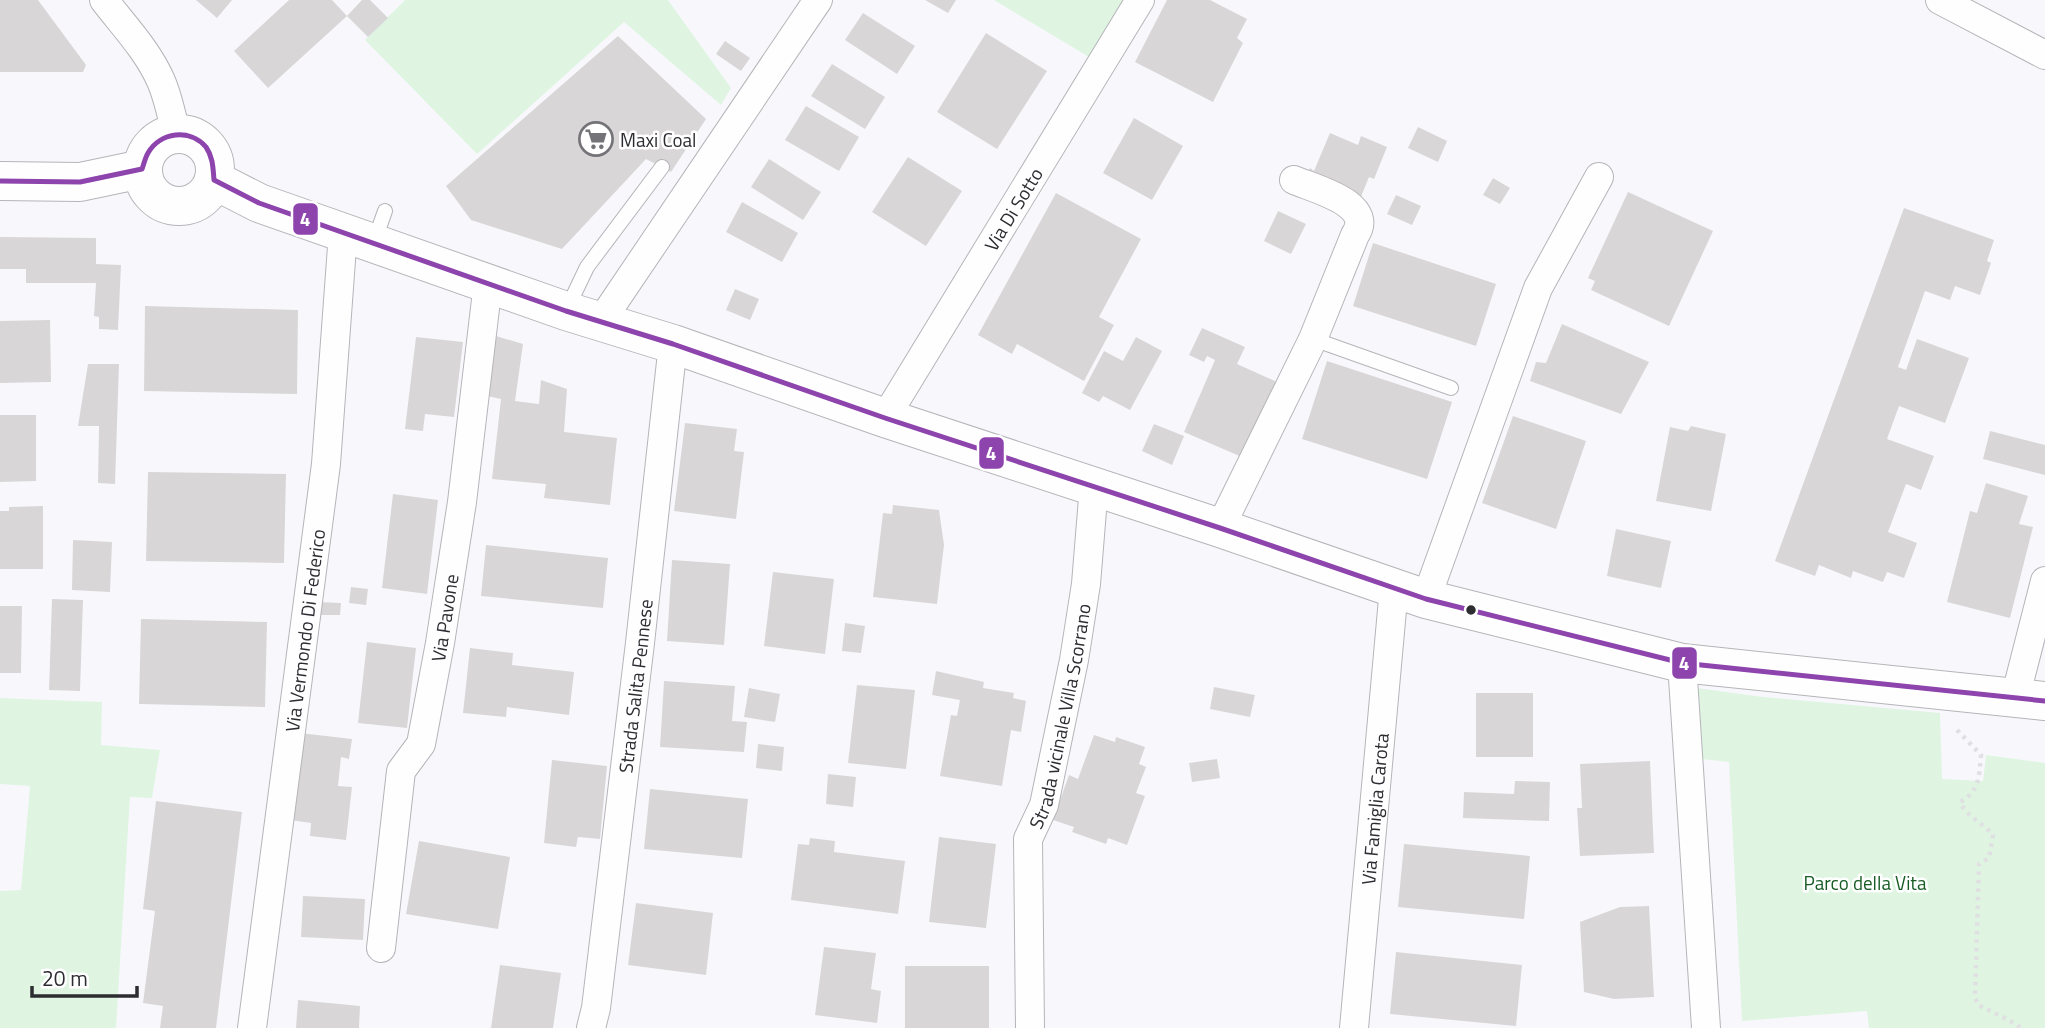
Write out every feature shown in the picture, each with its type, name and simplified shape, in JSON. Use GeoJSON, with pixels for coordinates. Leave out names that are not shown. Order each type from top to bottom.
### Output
{"type":"FeatureCollection","features":[{"type":"Feature","properties":{"kind":"street"},"geometry":{"type":"LineString","coordinates":[[104,0],[146,55],[161,81],[176,134]]}},
{"type":"Feature","properties":{"kind":"street"},"geometry":{"type":"LineString","coordinates":[[584,316],[818,0]]}},
{"type":"Feature","properties":{"kind":"street","name":"Via Di Sotto"},"geometry":{"type":"LineString","coordinates":[[885,418],[1140,0]]}},
{"type":"Feature","properties":{"kind":"street"},"geometry":{"type":"LineString","coordinates":[[1940,0],[2045,55]]}},
{"type":"Feature","properties":{"kind":"street"},"geometry":{"type":"LineString","coordinates":[[176,134],[198,139],[213,157],[214,180],[209,191],[190,205],[167,205],[149,191],[144,180],[142,169],[149,149],[165,136],[176,134]]}},
{"type":"Feature","properties":{"kind":"street"},"geometry":{"type":"LineString","coordinates":[[0,181],[80,182],[142,169]]}},
{"type":"Feature","properties":{"kind":"street"},"geometry":{"type":"LineString","coordinates":[[1410,593],[1538,288],[1600,177]]}},
{"type":"Feature","properties":{"kind":"street"},"geometry":{"type":"LineString","coordinates":[[214,180],[259,203],[367,229],[488,283],[1410,593],[1682,663],[2030,699],[2045,581]]}},
{"type":"Feature","properties":{"kind":"street"},"geometry":{"type":"LineString","coordinates":[[1220,528],[1313,339],[1354,235],[1360,228],[1360,219],[1350,204],[1294,180]]}},
{"type":"Feature","properties":{"kind":"street","name":"Via Vermondo Di Federico"},"geometry":{"type":"LineString","coordinates":[[252,1028],[326,464],[367,229]]}},
{"type":"Feature","properties":{"kind":"street","name":"Via Pavone"},"geometry":{"type":"LineString","coordinates":[[381,948],[401,771],[421,744],[440,643],[461,502],[488,283]]}},
{"type":"Feature","properties":{"kind":"street","name":"Strada Salita Pennese"},"geometry":{"type":"LineString","coordinates":[[590,1028],[596,1008],[673,344]]}},
{"type":"Feature","properties":{"kind":"street","name":"Strada vicinale Villa Scorrano"},"geometry":{"type":"LineString","coordinates":[[1030,1028],[1028,839],[1044,805],[1074,660],[1086,584],[1094,486]]}},
{"type":"Feature","properties":{"kind":"street","name":"Via Famiglia Carota"},"geometry":{"type":"LineString","coordinates":[[1354,1028],[1410,593]]}},
{"type":"Feature","properties":{"kind":"street"},"geometry":{"type":"LineString","coordinates":[[1682,663],[1706,1028]]}},
{"type":"Feature","properties":{"kind":"lane"},"geometry":{"type":"LineString","coordinates":[[584,316],[587,267],[662,167]]}},
{"type":"Feature","properties":{"kind":"lane"},"geometry":{"type":"LineString","coordinates":[[1313,339],[1451,388]]}},
{"type":"Feature","properties":{"kind":"path"},"geometry":{"type":"LineString","coordinates":[[1981,755],[1979,782],[1970,797],[1960,802],[1965,811],[1986,826],[1993,835],[1989,858],[1979,864],[1975,998],[1978,1005],[2021,1028]]}},
{"type":"Feature","properties":{"kind":"green space"},"geometry":{"type":"Polygon","coordinates":[[[405,0],[668,0],[731,88],[721,105],[624,22],[477,154],[365,40],[405,0]]]}},
{"type":"Feature","properties":{"kind":"green space"},"geometry":{"type":"Polygon","coordinates":[[[994,0],[1125,0],[1089,57],[994,0]]]}},
{"type":"Feature","properties":{"kind":"green space","name":"Parco della Vita"},"geometry":{"type":"Polygon","coordinates":[[[1697,688],[1763,697],[1940,713],[1942,779],[1983,781],[1986,755],[2045,763],[2045,1028],[1869,1028],[1867,1011],[1742,1021],[1729,762],[1702,759],[1697,688]]]}},
{"type":"Feature","properties":{"kind":"green space"},"geometry":{"type":"Polygon","coordinates":[[[0,698],[102,702],[101,745],[160,750],[152,798],[130,797],[116,1028],[0,1028],[0,891],[21,890],[30,786],[0,784],[0,698]]]}},
{"type":"Feature","properties":{"kind":"building"},"geometry":{"type":"Polygon","coordinates":[[[0,0],[38,0],[86,65],[83,72],[0,72],[0,0]]]}},
{"type":"Feature","properties":{"kind":"building"},"geometry":{"type":"Polygon","coordinates":[[[196,0],[232,0],[217,18],[196,0]]]}},
{"type":"Feature","properties":{"kind":"building"},"geometry":{"type":"Polygon","coordinates":[[[289,0],[332,0],[347,16],[268,88],[234,51],[289,0]]]}},
{"type":"Feature","properties":{"kind":"building"},"geometry":{"type":"Polygon","coordinates":[[[362,0],[370,0],[388,18],[368,37],[347,16],[362,0]]]}},
{"type":"Feature","properties":{"kind":"building"},"geometry":{"type":"Polygon","coordinates":[[[925,0],[956,0],[948,13],[925,0]]]}},
{"type":"Feature","properties":{"kind":"building"},"geometry":{"type":"Polygon","coordinates":[[[1167,0],[1210,0],[1247,19],[1237,38],[1243,43],[1213,102],[1135,62],[1167,0]]]}},
{"type":"Feature","properties":{"kind":"building"},"geometry":{"type":"Polygon","coordinates":[[[863,13],[915,46],[897,74],[845,40],[863,13]]]}},
{"type":"Feature","properties":{"kind":"building"},"geometry":{"type":"Polygon","coordinates":[[[986,33],[1047,71],[997,149],[937,112],[986,33]]]}},
{"type":"Feature","properties":{"kind":"building","name":"Maxi Coal"},"geometry":{"type":"Polygon","coordinates":[[[618,36],[706,119],[671,172],[646,159],[562,249],[471,220],[446,186],[618,36]]]}},
{"type":"Feature","properties":{"kind":"building"},"geometry":{"type":"Polygon","coordinates":[[[725,41],[750,58],[741,71],[716,54],[725,41]]]}},
{"type":"Feature","properties":{"kind":"building"},"geometry":{"type":"Polygon","coordinates":[[[832,64],[885,97],[865,129],[811,96],[832,64]]]}},
{"type":"Feature","properties":{"kind":"building"},"geometry":{"type":"Polygon","coordinates":[[[806,106],[859,137],[839,171],[785,140],[806,106]]]}},
{"type":"Feature","properties":{"kind":"building"},"geometry":{"type":"Polygon","coordinates":[[[1134,118],[1183,146],[1152,200],[1103,173],[1134,118]]]}},
{"type":"Feature","properties":{"kind":"building"},"geometry":{"type":"Polygon","coordinates":[[[1418,127],[1447,141],[1438,162],[1408,148],[1418,127]]]}},
{"type":"Feature","properties":{"kind":"building"},"geometry":{"type":"Polygon","coordinates":[[[1330,133],[1358,145],[1361,136],[1387,147],[1374,179],[1369,177],[1358,204],[1304,182],[1310,168],[1314,171],[1330,133]]]}},
{"type":"Feature","properties":{"kind":"building"},"geometry":{"type":"Polygon","coordinates":[[[908,157],[962,191],[926,246],[872,212],[908,157]]]}},
{"type":"Feature","properties":{"kind":"building"},"geometry":{"type":"Polygon","coordinates":[[[769,159],[821,192],[803,220],[751,187],[769,159]]]}},
{"type":"Feature","properties":{"kind":"building"},"geometry":{"type":"Polygon","coordinates":[[[1493,178],[1510,188],[1500,204],[1483,195],[1493,178]]]}},
{"type":"Feature","properties":{"kind":"building"},"geometry":{"type":"Polygon","coordinates":[[[1628,192],[1713,231],[1669,326],[1591,290],[1595,281],[1588,278],[1628,192]]]}},
{"type":"Feature","properties":{"kind":"building"},"geometry":{"type":"Polygon","coordinates":[[[1056,193],[1141,239],[1099,317],[1114,325],[1084,381],[1017,344],[1012,354],[978,335],[1056,193]]]}},
{"type":"Feature","properties":{"kind":"building"},"geometry":{"type":"Polygon","coordinates":[[[1396,195],[1421,206],[1412,225],[1387,214],[1396,195]]]}},
{"type":"Feature","properties":{"kind":"building"},"geometry":{"type":"Polygon","coordinates":[[[742,202],[798,233],[782,262],[726,232],[742,202]]]}},
{"type":"Feature","properties":{"kind":"building"},"geometry":{"type":"Polygon","coordinates":[[[1904,208],[1994,240],[1987,261],[1991,263],[1980,295],[1955,286],[1950,300],[1925,291],[1898,367],[1906,370],[1917,339],[1969,358],[1945,423],[1899,406],[1887,439],[1934,456],[1921,490],[1906,484],[1888,532],[1917,543],[1904,578],[1887,572],[1883,582],[1853,571],[1851,578],[1819,565],[1815,576],[1775,561],[1904,208]]]}},
{"type":"Feature","properties":{"kind":"building"},"geometry":{"type":"Polygon","coordinates":[[[1278,211],[1306,224],[1291,254],[1264,241],[1278,211]]]}},
{"type":"Feature","properties":{"kind":"building"},"geometry":{"type":"Polygon","coordinates":[[[0,237],[96,238],[96,264],[121,265],[118,330],[99,329],[99,317],[94,316],[96,283],[26,283],[26,269],[0,269],[0,237]]]}},
{"type":"Feature","properties":{"kind":"building"},"geometry":{"type":"Polygon","coordinates":[[[1373,243],[1496,284],[1476,346],[1353,306],[1373,243]]]}},
{"type":"Feature","properties":{"kind":"building"},"geometry":{"type":"Polygon","coordinates":[[[735,289],[759,299],[750,320],[726,310],[735,289]]]}},
{"type":"Feature","properties":{"kind":"building"},"geometry":{"type":"Polygon","coordinates":[[[145,306],[298,310],[297,394],[144,391],[145,306]]]}},
{"type":"Feature","properties":{"kind":"building"},"geometry":{"type":"Polygon","coordinates":[[[50,320],[51,382],[0,383],[0,321],[50,320]]]}},
{"type":"Feature","properties":{"kind":"building"},"geometry":{"type":"Polygon","coordinates":[[[1562,324],[1649,362],[1621,414],[1530,381],[1536,362],[1546,363],[1562,324]]]}},
{"type":"Feature","properties":{"kind":"building"},"geometry":{"type":"Polygon","coordinates":[[[1202,328],[1245,347],[1237,364],[1277,382],[1244,458],[1184,432],[1215,360],[1207,356],[1204,362],[1189,355],[1202,328]]]}},
{"type":"Feature","properties":{"kind":"building"},"geometry":{"type":"Polygon","coordinates":[[[486,333],[523,344],[515,401],[539,404],[541,380],[567,389],[564,432],[617,438],[610,505],[544,498],[546,484],[492,479],[501,399],[478,394],[486,333]]]}},
{"type":"Feature","properties":{"kind":"building"},"geometry":{"type":"Polygon","coordinates":[[[416,337],[463,342],[454,417],[425,414],[423,431],[405,429],[416,337]]]}},
{"type":"Feature","properties":{"kind":"building"},"geometry":{"type":"Polygon","coordinates":[[[1136,337],[1162,351],[1130,410],[1103,396],[1099,402],[1082,393],[1104,351],[1123,361],[1136,337]]]}},
{"type":"Feature","properties":{"kind":"building"},"geometry":{"type":"Polygon","coordinates":[[[1327,361],[1452,402],[1427,479],[1302,439],[1327,361]]]}},
{"type":"Feature","properties":{"kind":"building"},"geometry":{"type":"Polygon","coordinates":[[[88,364],[119,364],[115,484],[98,483],[99,426],[78,426],[88,364]]]}},
{"type":"Feature","properties":{"kind":"building"},"geometry":{"type":"Polygon","coordinates":[[[0,415],[36,415],[36,481],[0,482],[0,415]]]}},
{"type":"Feature","properties":{"kind":"building"},"geometry":{"type":"Polygon","coordinates":[[[1513,416],[1586,441],[1556,529],[1482,503],[1513,416]]]}},
{"type":"Feature","properties":{"kind":"building"},"geometry":{"type":"Polygon","coordinates":[[[685,423],[737,429],[734,451],[744,452],[736,519],[674,511],[685,423]]]}},
{"type":"Feature","properties":{"kind":"building"},"geometry":{"type":"Polygon","coordinates":[[[1154,424],[1184,436],[1172,465],[1142,451],[1154,424]]]}},
{"type":"Feature","properties":{"kind":"building"},"geometry":{"type":"Polygon","coordinates":[[[1691,426],[1726,434],[1711,511],[1656,501],[1670,427],[1688,431],[1691,426]]]}},
{"type":"Feature","properties":{"kind":"building"},"geometry":{"type":"Polygon","coordinates":[[[1990,431],[2045,445],[2045,475],[1983,459],[1990,431]]]}},
{"type":"Feature","properties":{"kind":"building"},"geometry":{"type":"Polygon","coordinates":[[[148,472],[286,474],[284,563],[146,561],[148,472]]]}},
{"type":"Feature","properties":{"kind":"building"},"geometry":{"type":"Polygon","coordinates":[[[1986,483],[2028,496],[2019,524],[2033,527],[2010,618],[1947,602],[1970,511],[1977,513],[1986,483]]]}},
{"type":"Feature","properties":{"kind":"building"},"geometry":{"type":"Polygon","coordinates":[[[393,494],[438,500],[427,594],[382,588],[393,494]]]}},
{"type":"Feature","properties":{"kind":"building"},"geometry":{"type":"Polygon","coordinates":[[[893,505],[939,510],[944,545],[937,604],[873,597],[883,513],[892,514],[893,505]]]}},
{"type":"Feature","properties":{"kind":"building"},"geometry":{"type":"Polygon","coordinates":[[[43,506],[43,569],[0,569],[0,511],[9,511],[9,507],[43,506]]]}},
{"type":"Feature","properties":{"kind":"building"},"geometry":{"type":"Polygon","coordinates":[[[1616,529],[1671,541],[1661,588],[1607,576],[1616,529]]]}},
{"type":"Feature","properties":{"kind":"building"},"geometry":{"type":"Polygon","coordinates":[[[73,540],[112,542],[110,592],[72,590],[73,540]]]}},
{"type":"Feature","properties":{"kind":"building"},"geometry":{"type":"Polygon","coordinates":[[[486,545],[608,558],[603,608],[481,596],[486,545]]]}},
{"type":"Feature","properties":{"kind":"building"},"geometry":{"type":"Polygon","coordinates":[[[672,560],[730,564],[724,645],[667,641],[672,560]]]}},
{"type":"Feature","properties":{"kind":"building"},"geometry":{"type":"Polygon","coordinates":[[[773,572],[834,579],[825,654],[764,646],[773,572]]]}},
{"type":"Feature","properties":{"kind":"building"},"geometry":{"type":"Polygon","coordinates":[[[351,587],[368,589],[366,605],[349,603],[351,587]]]}},
{"type":"Feature","properties":{"kind":"building"},"geometry":{"type":"Polygon","coordinates":[[[52,599],[83,600],[80,691],[49,690],[52,599]]]}},
{"type":"Feature","properties":{"kind":"building"},"geometry":{"type":"Polygon","coordinates":[[[319,602],[341,603],[340,615],[318,615],[319,602]]]}},
{"type":"Feature","properties":{"kind":"building"},"geometry":{"type":"Polygon","coordinates":[[[0,606],[22,606],[21,673],[0,673],[0,606]]]}},
{"type":"Feature","properties":{"kind":"building"},"geometry":{"type":"Polygon","coordinates":[[[141,619],[267,622],[265,707],[139,704],[141,619]]]}},
{"type":"Feature","properties":{"kind":"building"},"geometry":{"type":"Polygon","coordinates":[[[845,623],[865,626],[861,653],[842,651],[845,623]]]}},
{"type":"Feature","properties":{"kind":"building"},"geometry":{"type":"Polygon","coordinates":[[[367,642],[416,648],[407,728],[358,723],[367,642]]]}},
{"type":"Feature","properties":{"kind":"building"},"geometry":{"type":"Polygon","coordinates":[[[470,648],[513,653],[512,665],[574,672],[569,715],[507,707],[506,717],[463,713],[470,648]]]}},
{"type":"Feature","properties":{"kind":"building"},"geometry":{"type":"Polygon","coordinates":[[[936,671],[984,682],[983,688],[1014,693],[1013,698],[1026,701],[1021,732],[1011,730],[1002,786],[940,776],[951,715],[957,716],[960,700],[932,695],[936,671]]]}},
{"type":"Feature","properties":{"kind":"building"},"geometry":{"type":"Polygon","coordinates":[[[664,681],[735,686],[732,721],[747,722],[744,752],[660,747],[664,681]]]}},
{"type":"Feature","properties":{"kind":"building"},"geometry":{"type":"Polygon","coordinates":[[[857,685],[915,690],[906,769],[848,763],[857,685]]]}},
{"type":"Feature","properties":{"kind":"building"},"geometry":{"type":"Polygon","coordinates":[[[1214,687],[1255,695],[1250,717],[1210,709],[1214,687]]]}},
{"type":"Feature","properties":{"kind":"building"},"geometry":{"type":"Polygon","coordinates":[[[749,688],[780,694],[775,722],[744,717],[749,688]]]}},
{"type":"Feature","properties":{"kind":"building"},"geometry":{"type":"Polygon","coordinates":[[[1476,693],[1533,693],[1533,757],[1476,757],[1476,693]]]}},
{"type":"Feature","properties":{"kind":"building"},"geometry":{"type":"Polygon","coordinates":[[[300,733],[352,739],[349,759],[341,757],[338,786],[352,787],[346,840],[310,836],[311,823],[290,820],[300,733]]]}},
{"type":"Feature","properties":{"kind":"building"},"geometry":{"type":"Polygon","coordinates":[[[1094,735],[1115,742],[1116,737],[1145,747],[1139,764],[1146,767],[1136,793],[1145,796],[1127,845],[1108,838],[1106,844],[1072,832],[1074,827],[1053,820],[1069,775],[1078,779],[1094,735]]]}},
{"type":"Feature","properties":{"kind":"building"},"geometry":{"type":"Polygon","coordinates":[[[758,744],[784,747],[782,771],[756,768],[758,744]]]}},
{"type":"Feature","properties":{"kind":"building"},"geometry":{"type":"Polygon","coordinates":[[[1217,759],[1220,778],[1192,782],[1189,763],[1217,759]]]}},
{"type":"Feature","properties":{"kind":"building"},"geometry":{"type":"Polygon","coordinates":[[[552,760],[607,766],[600,839],[578,837],[576,847],[544,843],[552,760]]]}},
{"type":"Feature","properties":{"kind":"building"},"geometry":{"type":"Polygon","coordinates":[[[1650,761],[1654,853],[1580,856],[1577,808],[1582,808],[1580,764],[1650,761]]]}},
{"type":"Feature","properties":{"kind":"building"},"geometry":{"type":"Polygon","coordinates":[[[828,774],[856,777],[853,807],[826,804],[828,774]]]}},
{"type":"Feature","properties":{"kind":"building"},"geometry":{"type":"Polygon","coordinates":[[[1515,781],[1550,782],[1549,821],[1463,818],[1464,792],[1514,794],[1515,781]]]}},
{"type":"Feature","properties":{"kind":"building"},"geometry":{"type":"Polygon","coordinates":[[[650,789],[748,799],[742,858],[644,849],[650,789]]]}},
{"type":"Feature","properties":{"kind":"building"},"geometry":{"type":"Polygon","coordinates":[[[156,801],[242,812],[216,1028],[160,1028],[163,1006],[143,1003],[155,911],[143,909],[156,801]]]}},
{"type":"Feature","properties":{"kind":"building"},"geometry":{"type":"Polygon","coordinates":[[[939,837],[996,844],[986,928],[929,922],[939,837]]]}},
{"type":"Feature","properties":{"kind":"building"},"geometry":{"type":"Polygon","coordinates":[[[810,838],[835,841],[834,852],[905,861],[898,914],[791,900],[798,844],[809,845],[810,838]]]}},
{"type":"Feature","properties":{"kind":"building"},"geometry":{"type":"Polygon","coordinates":[[[419,841],[510,857],[498,929],[406,914],[419,841]]]}},
{"type":"Feature","properties":{"kind":"building"},"geometry":{"type":"Polygon","coordinates":[[[1404,844],[1530,856],[1524,919],[1398,907],[1404,844]]]}},
{"type":"Feature","properties":{"kind":"building"},"geometry":{"type":"Polygon","coordinates":[[[303,896],[365,899],[363,940],[301,937],[303,896]]]}},
{"type":"Feature","properties":{"kind":"building"},"geometry":{"type":"Polygon","coordinates":[[[636,903],[713,913],[706,975],[628,965],[636,903]]]}},
{"type":"Feature","properties":{"kind":"building"},"geometry":{"type":"Polygon","coordinates":[[[1649,906],[1654,997],[1614,999],[1584,992],[1580,922],[1620,907],[1649,906]]]}},
{"type":"Feature","properties":{"kind":"building"},"geometry":{"type":"Polygon","coordinates":[[[824,947],[876,953],[871,989],[881,991],[877,1023],[815,1015],[824,947]]]}},
{"type":"Feature","properties":{"kind":"building"},"geometry":{"type":"Polygon","coordinates":[[[1396,952],[1522,965],[1516,1026],[1390,1014],[1396,952]]]}},
{"type":"Feature","properties":{"kind":"building"},"geometry":{"type":"Polygon","coordinates":[[[500,965],[561,973],[553,1028],[491,1028],[500,965]]]}},
{"type":"Feature","properties":{"kind":"building"},"geometry":{"type":"Polygon","coordinates":[[[905,966],[989,966],[989,1028],[905,1028],[905,966]]]}},
{"type":"Feature","properties":{"kind":"building"},"geometry":{"type":"Polygon","coordinates":[[[298,1000],[360,1006],[359,1028],[296,1028],[298,1000]]]}},
{"type":"Feature","properties":{"kind":"transit line","name":"4"},"geometry":{"type":"LineString","coordinates":[[0,181],[80,182],[142,169],[148,153],[160,141],[176,135],[192,137],[206,147],[214,180],[259,203],[566,311],[673,344],[1426,599],[1682,663],[2045,701]]}},
{"type":"Feature","properties":{"kind":"place","name":"Maxi Coal"},"geometry":{"type":"Point","coordinates":[596,139]}}]}
